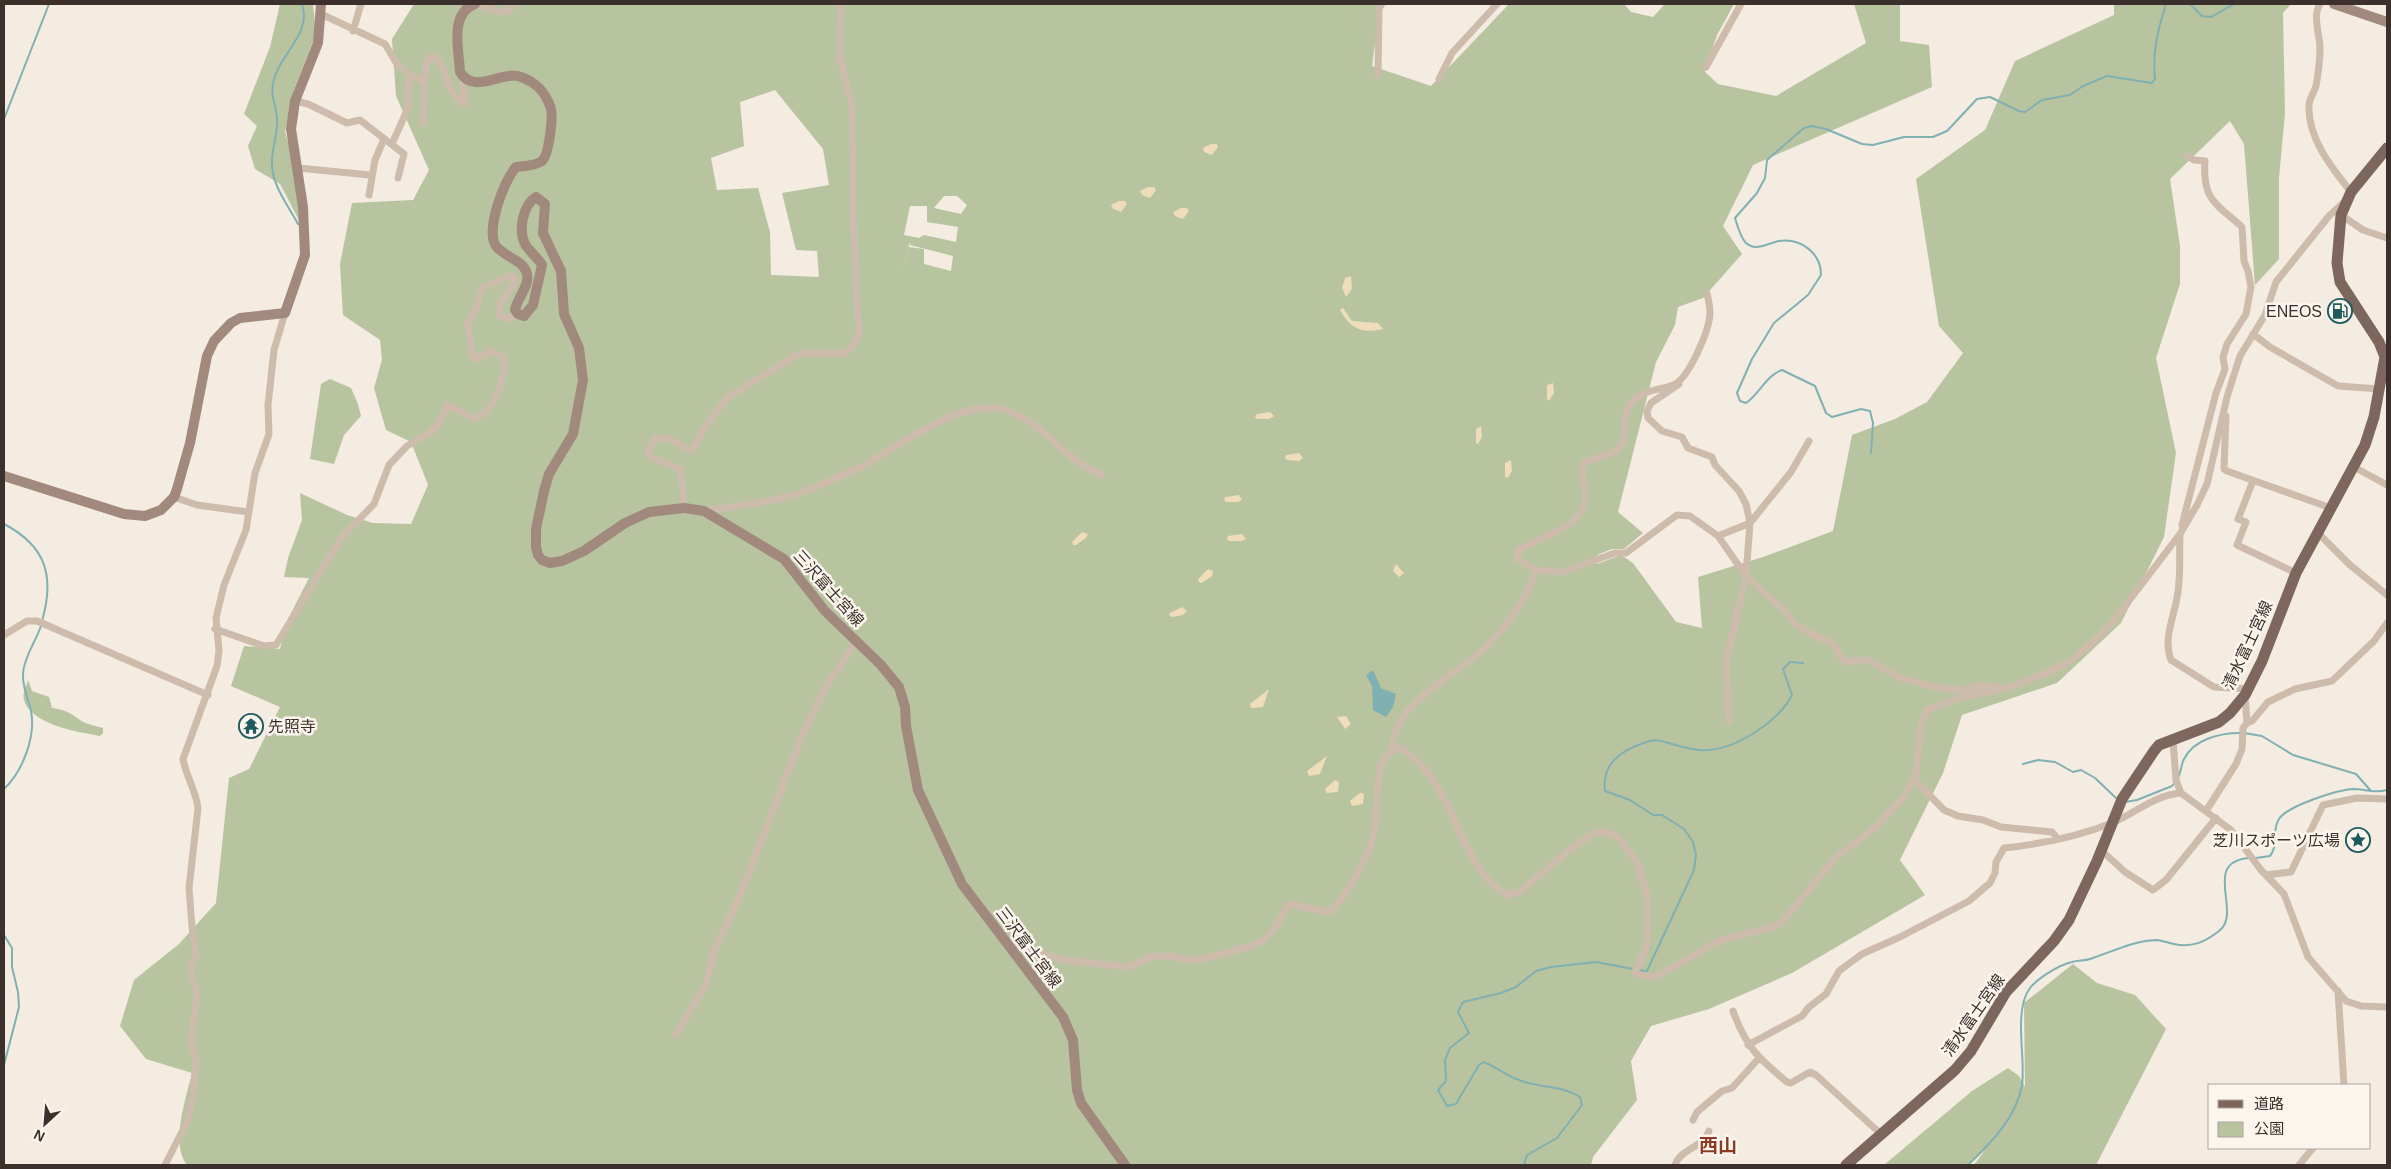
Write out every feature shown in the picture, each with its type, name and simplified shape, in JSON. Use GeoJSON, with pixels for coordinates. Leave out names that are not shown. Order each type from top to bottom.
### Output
{"type":"FeatureCollection","features":[{"type":"Feature","properties":{"kind":"main road"},"geometry":{"type":"LineString","coordinates":[[473,4],[462,12],[458,27],[460,72],[464,78],[476,82],[510,76],[522,77],[538,87],[546,96],[552,110],[545,156],[543,160],[535,164],[516,167],[507,177],[491,234],[496,246],[526,268],[528,276],[515,310],[518,314]]}},
{"type":"Feature","properties":{"kind":"main road"},"geometry":{"type":"LineString","coordinates":[[2334,4],[2387,22]]}},
{"type":"Feature","properties":{"kind":"main road"},"geometry":{"type":"LineString","coordinates":[[4,476],[124,514],[145,516],[161,510],[174,498],[190,442],[207,356],[214,341],[231,323],[240,318],[285,313],[305,255],[306,235],[291,129],[295,100],[318,42],[321,9]]}},
{"type":"Feature","properties":{"kind":"main road","name":"清水富士宮線"},"geometry":{"type":"LineString","coordinates":[[1846,1165],[1955,1070],[1971,1052],[2006,992],[2041,957],[2069,920],[2102,851],[2121,802],[2159,745],[2219,722],[2230,713],[2247,692],[2262,661],[2296,573],[2354,467],[2370,431],[2382,392],[2385,364],[2383,350],[2342,287],[2337,270],[2341,215],[2348,197],[2387,148]]}},
{"type":"Feature","properties":{"kind":"main road","name":"三沢富士宮線"},"geometry":{"type":"LineString","coordinates":[[518,314],[524,316],[533,305],[542,273],[542,266],[525,244],[522,233],[527,206],[536,197],[545,204],[543,233],[561,271],[564,314],[579,348],[583,380],[572,434],[549,474],[544,491],[536,529],[536,547],[542,560],[550,563],[562,561],[584,551],[625,523],[649,512],[684,508],[704,511],[784,560],[825,611],[881,665],[899,687],[905,707],[906,726],[918,790],[962,884],[1063,1017],[1073,1040],[1077,1090],[1081,1103],[1125,1165]]}},
{"type":"Feature","properties":{"kind":"street"},"geometry":{"type":"LineString","coordinates":[[353,31],[361,4]]}},
{"type":"Feature","properties":{"kind":"street"},"geometry":{"type":"LineString","coordinates":[[473,4],[484,6],[498,13],[504,12],[514,4]]}},
{"type":"Feature","properties":{"kind":"street"},"geometry":{"type":"LineString","coordinates":[[684,508],[681,470],[650,456],[649,449],[654,438],[668,438],[691,451],[712,417],[727,398],[802,353],[843,354],[851,348],[860,334],[854,241],[852,104],[840,60],[841,4]]}},
{"type":"Feature","properties":{"kind":"street"},"geometry":{"type":"LineString","coordinates":[[1378,75],[1379,10],[1381,4]]}},
{"type":"Feature","properties":{"kind":"street"},"geometry":{"type":"LineString","coordinates":[[1439,80],[1452,54],[1497,4]]}},
{"type":"Feature","properties":{"kind":"street"},"geometry":{"type":"LineString","coordinates":[[1706,67],[1742,4]]}},
{"type":"Feature","properties":{"kind":"street"},"geometry":{"type":"LineString","coordinates":[[1010,947],[1019,947],[1064,960],[1128,967],[1150,957],[1166,956],[1193,960],[1242,949],[1264,940],[1275,928],[1289,904],[1324,911],[1333,910],[1350,887],[1369,848],[1375,829],[1380,765],[1385,756],[1393,749],[1400,748],[1408,752],[1425,768],[1450,809],[1482,872],[1492,885],[1508,895],[1520,892],[1568,851],[1594,832],[1607,832],[1618,837],[1638,862],[1647,895],[1647,946],[1636,970],[1640,975],[1655,977],[1721,940],[1772,928],[1783,921],[1836,857],[1874,829],[1896,808],[1914,778],[1918,761],[1921,725],[1927,710],[1966,696],[2007,688],[2069,662],[2112,623],[2180,534],[2207,484],[2226,403],[2240,356],[2265,315],[2276,282],[2328,216],[2348,197],[2316,139],[2311,118],[2309,103],[2316,87],[2320,47],[2317,8],[2320,4]]}},
{"type":"Feature","properties":{"kind":"street"},"geometry":{"type":"LineString","coordinates":[[321,9],[353,31],[385,44],[397,64],[409,75],[424,82]]}},
{"type":"Feature","properties":{"kind":"street"},"geometry":{"type":"LineString","coordinates":[[423,123],[424,82],[427,61],[431,57],[436,57],[440,62],[451,92],[464,104],[464,78]]}},
{"type":"Feature","properties":{"kind":"street"},"geometry":{"type":"LineString","coordinates":[[392,144],[408,108],[409,75]]}},
{"type":"Feature","properties":{"kind":"street"},"geometry":{"type":"LineString","coordinates":[[295,100],[308,104],[348,123],[360,120],[392,144],[404,154],[398,178]]}},
{"type":"Feature","properties":{"kind":"street"},"geometry":{"type":"LineString","coordinates":[[368,195],[374,160],[384,139]]}},
{"type":"Feature","properties":{"kind":"street"},"geometry":{"type":"LineString","coordinates":[[2187,156],[2194,160],[2205,161],[2204,177],[2210,197],[2220,210],[2242,227],[2244,261],[2251,287],[2246,314],[2227,344],[2223,357],[2225,369],[2216,393],[2180,534],[2179,588],[2176,605],[2168,629],[2171,660],[2214,687],[2247,692],[2242,749],[2236,764],[2206,811]]}},
{"type":"Feature","properties":{"kind":"street"},"geometry":{"type":"LineString","coordinates":[[298,168],[370,175]]}},
{"type":"Feature","properties":{"kind":"street"},"geometry":{"type":"LineString","coordinates":[[2341,215],[2363,230],[2387,238]]}},
{"type":"Feature","properties":{"kind":"street"},"geometry":{"type":"LineString","coordinates":[[215,629],[264,646],[276,645],[341,538],[374,504],[389,465],[398,453],[431,432],[438,425],[448,405],[474,419],[479,417],[493,403],[498,393],[505,361],[502,356],[490,351],[478,359],[474,358],[470,349],[471,333],[467,324],[476,309],[482,288],[509,276],[515,278],[514,286],[502,298],[499,308],[500,316],[507,319],[518,314]]}},
{"type":"Feature","properties":{"kind":"street"},"geometry":{"type":"LineString","coordinates":[[1707,293],[1710,311],[1707,328],[1684,378],[1672,391],[1651,403],[1647,411],[1648,418],[1662,431],[1678,434],[1688,448],[1712,457],[1715,466],[1739,490],[1746,504],[1750,523],[1746,576],[1726,663],[1729,721]]}},
{"type":"Feature","properties":{"kind":"street"},"geometry":{"type":"LineString","coordinates":[[165,1165],[187,1122],[193,1098],[196,1072],[196,1059],[191,1043],[198,994],[190,969],[196,956],[189,888],[198,808],[197,797],[186,775],[183,759],[208,695],[217,666],[219,651],[215,629],[224,585],[246,530],[255,472],[269,434],[268,405],[274,350],[285,313]]}},
{"type":"Feature","properties":{"kind":"street"},"geometry":{"type":"LineString","coordinates":[[2253,334],[2270,347],[2338,386],[2382,392]]}},
{"type":"Feature","properties":{"kind":"street"},"geometry":{"type":"LineString","coordinates":[[1684,378],[1674,385],[1643,392],[1632,401],[1625,412],[1623,443],[1618,449],[1584,463],[1581,469],[1586,501],[1574,520],[1518,551],[1517,558],[1536,570],[1562,572],[1615,553],[1626,553],[1677,515],[1690,516],[1718,536],[1746,576],[1785,612],[1794,623],[1815,636],[1832,643],[1845,662],[1868,660],[1901,678],[1930,686],[1963,690],[1977,685],[2007,688]]}},
{"type":"Feature","properties":{"kind":"street"},"geometry":{"type":"LineString","coordinates":[[2226,403],[2224,469],[2332,508]]}},
{"type":"Feature","properties":{"kind":"street"},"geometry":{"type":"LineString","coordinates":[[704,511],[758,502],[810,489],[855,470],[886,453],[917,432],[944,419],[987,409],[1003,410],[1019,416],[1063,451],[1102,475]]}},
{"type":"Feature","properties":{"kind":"street"},"geometry":{"type":"LineString","coordinates":[[1718,536],[1750,523],[1791,472],[1809,441]]}},
{"type":"Feature","properties":{"kind":"street"},"geometry":{"type":"LineString","coordinates":[[2354,467],[2387,485]]}},
{"type":"Feature","properties":{"kind":"street"},"geometry":{"type":"LineString","coordinates":[[2253,481],[2238,519],[2246,522],[2237,544],[2296,573]]}},
{"type":"Feature","properties":{"kind":"street"},"geometry":{"type":"LineString","coordinates":[[174,498],[197,505],[248,512]]}},
{"type":"Feature","properties":{"kind":"street"},"geometry":{"type":"LineString","coordinates":[[2318,533],[2350,565],[2387,595]]}},
{"type":"Feature","properties":{"kind":"street"},"geometry":{"type":"LineString","coordinates":[[1393,749],[1392,741],[1406,714],[1426,692],[1466,665],[1493,639],[1520,603],[1534,578],[1536,570]]}},
{"type":"Feature","properties":{"kind":"street"},"geometry":{"type":"LineString","coordinates":[[4,635],[27,621],[37,621],[208,695]]}},
{"type":"Feature","properties":{"kind":"street"},"geometry":{"type":"LineString","coordinates":[[2245,726],[2252,721],[2268,702],[2296,688],[2332,681],[2374,641],[2387,623]]}},
{"type":"Feature","properties":{"kind":"street"},"geometry":{"type":"LineString","coordinates":[[676,1034],[706,984],[716,948],[740,896],[802,736],[823,691],[857,642]]}},
{"type":"Feature","properties":{"kind":"street"},"geometry":{"type":"LineString","coordinates":[[2173,740],[2174,769],[2180,790],[2231,830],[2255,862],[2284,894],[2308,957],[2346,1001],[2360,1006],[2387,1007]]}},
{"type":"Feature","properties":{"kind":"street"},"geometry":{"type":"LineString","coordinates":[[1914,778],[1944,810],[1958,816],[1983,820],[2001,827],[2052,832],[2058,839]]}},
{"type":"Feature","properties":{"kind":"street"},"geometry":{"type":"LineString","coordinates":[[1748,1045],[1802,1016],[1809,1006],[1826,994],[1839,971],[1862,954],[1900,937],[1969,901],[1990,883],[1995,872],[1996,862],[2004,848],[2078,836],[2113,822],[2166,794],[2180,790]]}},
{"type":"Feature","properties":{"kind":"street"},"geometry":{"type":"LineString","coordinates":[[2266,875],[2291,872],[2322,805],[2357,798],[2387,800]]}},
{"type":"Feature","properties":{"kind":"street"},"geometry":{"type":"LineString","coordinates":[[2102,851],[2125,872],[2153,890],[2166,880],[2216,818]]}},
{"type":"Feature","properties":{"kind":"street"},"geometry":{"type":"LineString","coordinates":[[2338,991],[2344,1084]]}},
{"type":"Feature","properties":{"kind":"street"},"geometry":{"type":"LineString","coordinates":[[1733,1011],[1748,1045],[1759,1058],[1787,1082],[1791,1083],[1810,1072],[1816,1075],[1882,1135]]}},
{"type":"Feature","properties":{"kind":"street"},"geometry":{"type":"LineString","coordinates":[[1693,1120],[1697,1112],[1722,1091],[1732,1088],[1759,1058]]}},
{"type":"Feature","properties":{"kind":"street"},"geometry":{"type":"LineString","coordinates":[[1675,1165],[1677,1160],[1688,1149],[1700,1144],[1709,1131]]}},
{"type":"Feature","properties":{"kind":"street"},"geometry":{"type":"LineString","coordinates":[[2299,1165],[2312,1149]]}},
{"type":"Feature","properties":{"kind":"green space"},"geometry":{"type":"Polygon","coordinates":[[[280,4],[313,4],[316,34],[295,87],[285,132],[296,170],[299,220],[280,184],[255,169],[248,146],[257,126],[244,114],[270,47],[280,4]]]}},
{"type":"Feature","properties":{"kind":"green space"},"geometry":{"type":"Polygon","coordinates":[[[414,4],[1386,4],[1379,13],[1372,66],[1431,86],[1509,4],[1624,4],[1631,12],[1653,17],[1665,4],[1734,4],[1717,35],[1705,72],[1718,84],[1776,96],[1866,43],[1854,4],[1900,4],[1900,41],[1929,45],[1932,87],[1753,165],[1723,226],[1742,254],[1703,298],[1678,307],[1675,325],[1656,362],[1618,512],[1643,533],[1624,549],[1612,549],[1597,555],[1597,564],[1621,555],[1633,563],[1676,622],[1702,628],[1698,577],[1763,557],[1833,531],[1852,435],[1895,419],[1927,402],[1963,353],[1939,326],[1916,179],[1985,130],[2015,61],[2114,15],[2114,4],[2291,4],[2283,13],[2285,113],[2279,178],[2279,259],[2255,285],[2244,144],[2230,121],[2170,179],[2180,246],[2180,284],[2156,358],[2176,453],[2164,537],[2121,623],[2057,683],[1962,715],[1943,773],[1900,860],[1925,895],[1792,973],[1709,1009],[1651,1026],[1631,1061],[1637,1100],[1593,1157],[1591,1165],[187,1165],[182,1156],[180,1133],[183,1108],[192,1073],[146,1059],[120,1026],[134,980],[179,944],[216,903],[229,778],[249,769],[280,707],[231,686],[244,646],[280,649],[287,621],[309,578],[284,577],[288,558],[302,520],[300,493],[347,515],[373,523],[411,524],[428,485],[411,442],[386,430],[374,388],[382,360],[380,340],[343,315],[340,264],[352,203],[413,200],[429,170],[396,96],[392,39],[414,4]],[[775,90],[740,102],[744,146],[711,158],[717,190],[758,188],[770,232],[771,275],[819,277],[817,251],[796,250],[782,193],[829,185],[823,149],[775,90]],[[944,196],[934,208],[961,214],[967,205],[957,196],[944,196]],[[910,206],[904,235],[919,238],[924,235],[956,242],[958,227],[927,222],[927,206],[910,206]],[[910,242],[901,279],[909,247],[924,249],[924,264],[951,271],[953,256],[910,245],[910,242]]]}},
{"type":"Feature","properties":{"kind":"green space"},"geometry":{"type":"Polygon","coordinates":[[[330,379],[351,388],[361,416],[344,435],[334,464],[310,459],[321,384],[330,379]]]}},
{"type":"Feature","properties":{"kind":"green space"},"geometry":{"type":"Polygon","coordinates":[[[28,680],[32,691],[49,697],[52,708],[67,712],[85,723],[103,728],[103,733],[100,736],[57,726],[36,716],[28,709],[24,700],[24,692],[28,680]]]}},
{"type":"Feature","properties":{"kind":"green space"},"geometry":{"type":"Polygon","coordinates":[[[2073,964],[2097,983],[2135,995],[2166,1029],[2096,1165],[1974,1165],[1985,1150],[1968,1165],[1884,1165],[1972,1091],[2008,1068],[2019,1076],[2025,1087],[2024,1003],[2073,964]]]}},
{"type":"Feature","properties":{"kind":"sand"},"geometry":{"type":"Polygon","coordinates":[[[1211,144],[1217,144],[1218,147],[1212,155],[1204,152],[1203,148],[1211,144]]]}},
{"type":"Feature","properties":{"kind":"sand"},"geometry":{"type":"Polygon","coordinates":[[[1148,187],[1154,187],[1156,190],[1150,198],[1142,195],[1140,191],[1148,187]]]}},
{"type":"Feature","properties":{"kind":"sand"},"geometry":{"type":"Polygon","coordinates":[[[1119,201],[1125,201],[1127,204],[1121,212],[1113,209],[1111,205],[1119,201]]]}},
{"type":"Feature","properties":{"kind":"sand"},"geometry":{"type":"Polygon","coordinates":[[[1181,208],[1187,208],[1189,211],[1183,219],[1175,216],[1173,212],[1181,208]]]}},
{"type":"Feature","properties":{"kind":"sand"},"geometry":{"type":"Polygon","coordinates":[[[1351,276],[1352,289],[1346,297],[1342,288],[1345,278],[1351,276]]]}},
{"type":"Feature","properties":{"kind":"sand"},"geometry":{"type":"Polygon","coordinates":[[[1343,308],[1352,321],[1378,323],[1383,329],[1369,331],[1353,326],[1340,310],[1343,308]]]}},
{"type":"Feature","properties":{"kind":"sand"},"geometry":{"type":"Polygon","coordinates":[[[1553,383],[1554,393],[1549,401],[1547,399],[1547,385],[1553,383]]]}},
{"type":"Feature","properties":{"kind":"sand"},"geometry":{"type":"Polygon","coordinates":[[[1270,412],[1274,416],[1269,419],[1257,419],[1255,417],[1257,414],[1270,412]]]}},
{"type":"Feature","properties":{"kind":"sand"},"geometry":{"type":"Polygon","coordinates":[[[1481,426],[1482,437],[1478,444],[1476,443],[1476,429],[1481,426]]]}},
{"type":"Feature","properties":{"kind":"sand"},"geometry":{"type":"Polygon","coordinates":[[[1299,453],[1303,458],[1299,461],[1287,460],[1285,458],[1286,455],[1299,453]]]}},
{"type":"Feature","properties":{"kind":"sand"},"geometry":{"type":"Polygon","coordinates":[[[1511,460],[1512,471],[1508,478],[1505,477],[1505,463],[1511,460]]]}},
{"type":"Feature","properties":{"kind":"sand"},"geometry":{"type":"Polygon","coordinates":[[[1239,495],[1242,500],[1238,502],[1226,502],[1224,500],[1225,497],[1239,495]]]}},
{"type":"Feature","properties":{"kind":"sand"},"geometry":{"type":"Polygon","coordinates":[[[1082,532],[1088,534],[1086,538],[1073,545],[1072,542],[1082,532]]]}},
{"type":"Feature","properties":{"kind":"sand"},"geometry":{"type":"Polygon","coordinates":[[[1242,534],[1246,539],[1229,541],[1227,539],[1228,536],[1242,534]]]}},
{"type":"Feature","properties":{"kind":"sand"},"geometry":{"type":"Polygon","coordinates":[[[1396,564],[1404,573],[1399,577],[1393,571],[1396,564]]]}},
{"type":"Feature","properties":{"kind":"sand"},"geometry":{"type":"Polygon","coordinates":[[[1208,569],[1213,571],[1212,576],[1202,583],[1199,582],[1198,579],[1208,569]]]}},
{"type":"Feature","properties":{"kind":"sand"},"geometry":{"type":"Polygon","coordinates":[[[1182,607],[1187,611],[1183,615],[1172,617],[1169,615],[1170,613],[1182,607]]]}},
{"type":"Feature","properties":{"kind":"sand"},"geometry":{"type":"Polygon","coordinates":[[[1269,689],[1263,707],[1251,708],[1250,704],[1269,689]]]}},
{"type":"Feature","properties":{"kind":"sand"},"geometry":{"type":"Polygon","coordinates":[[[1346,716],[1351,724],[1345,729],[1337,717],[1346,716]]]}},
{"type":"Feature","properties":{"kind":"sand"},"geometry":{"type":"Polygon","coordinates":[[[1327,756],[1320,774],[1309,776],[1307,771],[1327,756]]]}},
{"type":"Feature","properties":{"kind":"sand"},"geometry":{"type":"Polygon","coordinates":[[[1335,780],[1339,782],[1338,792],[1327,793],[1325,789],[1335,780]]]}},
{"type":"Feature","properties":{"kind":"sand"},"geometry":{"type":"Polygon","coordinates":[[[1360,793],[1364,794],[1363,804],[1352,806],[1350,801],[1360,793]]]}},
{"type":"Feature","properties":{"kind":"water"},"geometry":{"type":"Polygon","coordinates":[[[1373,670],[1381,688],[1396,694],[1393,707],[1386,717],[1373,710],[1372,686],[1366,675],[1373,670]]]}},
{"type":"Feature","properties":{"kind":"waterway"},"geometry":{"type":"LineString","coordinates":[[4,119],[49,4]]}},
{"type":"Feature","properties":{"kind":"waterway"},"geometry":{"type":"LineString","coordinates":[[298,224],[278,188],[273,173],[272,159],[277,115],[272,90],[278,70],[303,24],[302,4]]}},
{"type":"Feature","properties":{"kind":"waterway"},"geometry":{"type":"LineString","coordinates":[[1871,453],[1873,423],[1870,411],[1861,409],[1832,417],[1826,413],[1815,386],[1782,370],[1767,380],[1746,403],[1740,401],[1737,393],[1752,359],[1774,323],[1808,295],[1821,275],[1818,260],[1814,254],[1802,245],[1795,242],[1779,241],[1754,247],[1746,243],[1741,235],[1735,218],[1757,193],[1765,178],[1767,160],[1804,128],[1812,126],[1826,129],[1862,144],[1873,145],[1904,137],[1933,137],[1947,131],[1977,99],[1990,97],[2025,112],[2042,100],[2070,95],[2083,86],[2107,76],[2152,83],[2155,79],[2154,59],[2156,41],[2166,4]]}},
{"type":"Feature","properties":{"kind":"waterway"},"geometry":{"type":"LineString","coordinates":[[2190,4],[2202,16],[2211,17],[2234,4]]}},
{"type":"Feature","properties":{"kind":"waterway"},"geometry":{"type":"LineString","coordinates":[[4,524],[29,542],[38,552],[44,564],[47,576],[47,590],[42,621]]}},
{"type":"Feature","properties":{"kind":"waterway"},"geometry":{"type":"LineString","coordinates":[[4,789],[17,773],[30,742],[32,731],[31,711],[23,683],[23,673],[41,626]]}},
{"type":"Feature","properties":{"kind":"waterway"},"geometry":{"type":"LineString","coordinates":[[1637,970],[1647,971],[1694,870],[1696,855],[1693,842],[1684,829],[1662,815],[1653,815],[1630,800],[1605,791],[1606,774],[1610,766],[1620,754],[1652,740],[1688,748],[1712,750],[1753,734],[1776,715],[1786,705],[1792,695],[1783,669],[1790,662],[1803,663]]}},
{"type":"Feature","properties":{"kind":"waterway"},"geometry":{"type":"LineString","coordinates":[[2178,778],[2184,759],[2194,746],[2208,738],[2240,733]]}},
{"type":"Feature","properties":{"kind":"waterway"},"geometry":{"type":"LineString","coordinates":[[2244,733],[2262,736],[2293,755],[2356,774],[2371,791]]}},
{"type":"Feature","properties":{"kind":"waterway"},"geometry":{"type":"LineString","coordinates":[[2023,764],[2038,760],[2055,762],[2073,772],[2081,770],[2095,778],[2116,798]]}},
{"type":"Feature","properties":{"kind":"waterway"},"geometry":{"type":"LineString","coordinates":[[2125,802],[2137,800],[2172,786],[2175,782]]}},
{"type":"Feature","properties":{"kind":"waterway"},"geometry":{"type":"LineString","coordinates":[[2256,858],[2270,856],[2273,852],[2275,828],[2279,819],[2292,809],[2313,800],[2346,790],[2358,789],[2378,792],[2387,790]]}},
{"type":"Feature","properties":{"kind":"waterway"},"geometry":{"type":"LineString","coordinates":[[1968,1165],[2009,1119],[2019,1097],[2023,1074],[2022,1009],[2030,988],[2043,976],[2061,966],[2074,961],[2090,959],[2130,945],[2156,940],[2181,945],[2192,945],[2209,938],[2219,931],[2225,923],[2227,913],[2225,878],[2227,869],[2235,862],[2249,858]]}},
{"type":"Feature","properties":{"kind":"waterway"},"geometry":{"type":"LineString","coordinates":[[4,935],[12,948],[12,967],[18,992],[19,1007],[4,1065]]}},
{"type":"Feature","properties":{"kind":"waterway"},"geometry":{"type":"LineString","coordinates":[[1524,1165],[1527,1155],[1557,1138],[1582,1105],[1580,1097],[1566,1090],[1526,1083],[1484,1062],[1479,1065],[1456,1104],[1447,1106],[1438,1090],[1446,1081],[1445,1060],[1450,1048],[1469,1033],[1458,1012],[1463,1002],[1501,993],[1516,987],[1536,971],[1551,967],[1596,962],[1633,969]]}},
{"type":"Feature","properties":{"kind":"place","name":"ENEOS"},"geometry":{"type":"Point","coordinates":[2340,311]}},
{"type":"Feature","properties":{"kind":"place","name":"先照寺"},"geometry":{"type":"Point","coordinates":[251,726]}},
{"type":"Feature","properties":{"kind":"place","name":"芝川スポーツ広場"},"geometry":{"type":"Point","coordinates":[2358,840]}},
{"type":"Feature","properties":{"kind":"district","name":"西山"},"geometry":{"type":"Point","coordinates":[1718,1145]}}]}
